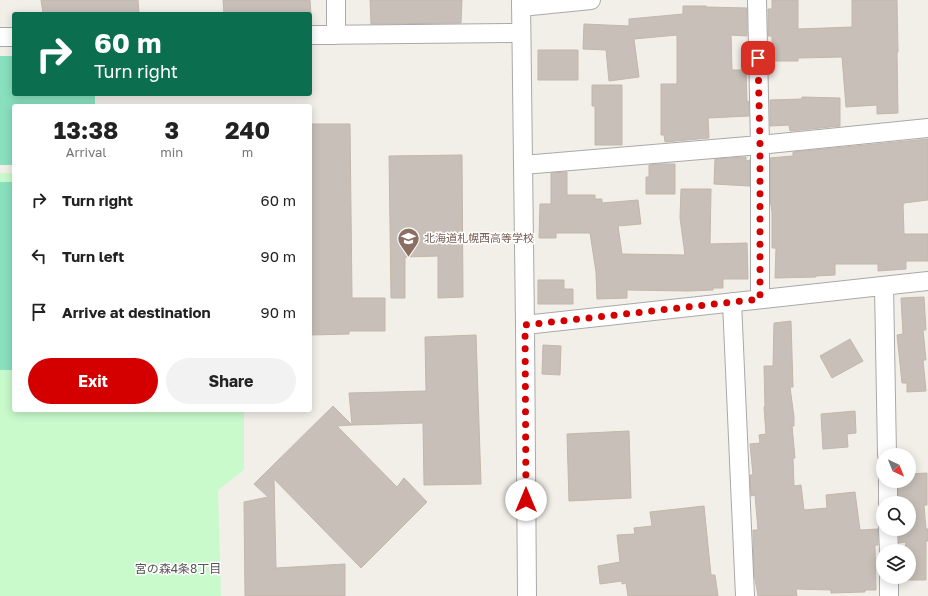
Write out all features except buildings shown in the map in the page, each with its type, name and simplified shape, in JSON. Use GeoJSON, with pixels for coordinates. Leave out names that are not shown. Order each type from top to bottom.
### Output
{"type":"FeatureCollection","features":[{"type":"Feature","properties":{"kind":"street"},"geometry":{"type":"LineString","coordinates":[[336,0],[336,35]]}},
{"type":"Feature","properties":{"kind":"street"},"geometry":{"type":"LineString","coordinates":[[527,596],[521,4],[591,0]]}},
{"type":"Feature","properties":{"kind":"street"},"geometry":{"type":"LineString","coordinates":[[757,0],[760,145],[760,299]]}},
{"type":"Feature","properties":{"kind":"street"},"geometry":{"type":"LineString","coordinates":[[312,35],[521,33]]}},
{"type":"Feature","properties":{"kind":"street"},"geometry":{"type":"LineString","coordinates":[[0,37],[12,37]]}},
{"type":"Feature","properties":{"kind":"street"},"geometry":{"type":"LineString","coordinates":[[523,165],[760,145],[928,128]]}},
{"type":"Feature","properties":{"kind":"street"},"geometry":{"type":"LineString","coordinates":[[525,325],[928,281]]}},
{"type":"Feature","properties":{"kind":"street"},"geometry":{"type":"LineString","coordinates":[[884,286],[887,448]]}},
{"type":"Feature","properties":{"kind":"street"},"geometry":{"type":"LineString","coordinates":[[732,302],[744,596]]}},
{"type":"Feature","properties":{"kind":"street"},"geometry":{"type":"LineString","coordinates":[[889,584],[889,596]]}},
{"type":"Feature","properties":{"kind":"green space"},"geometry":{"type":"Polygon","coordinates":[[[0,56],[12,56],[12,96],[95,96],[95,104],[12,104],[12,165],[0,165],[0,56]]]}},
{"type":"Feature","properties":{"kind":"green space"},"geometry":{"type":"Polygon","coordinates":[[[0,173],[12,173],[12,412],[244,412],[244,470],[218,490],[221,596],[0,596],[0,173]]]}},
{"type":"Feature","properties":{"kind":"green space"},"geometry":{"type":"Polygon","coordinates":[[[0,182],[12,182],[12,370],[0,370],[0,182]]]}},
{"type":"Feature","properties":{"kind":"place","name":"北海道札幌西高等学校"},"geometry":{"type":"Point","coordinates":[409,258]}},
{"type":"Feature","properties":{"kind":"district","name":"宮の森4条8丁目"},"geometry":{"type":"Point","coordinates":[178,569]}},
{"type":"Feature","properties":{"kind":"route"},"geometry":{"type":"LineString","coordinates":[[526,500],[525,325],[760,299],[760,145],[758,58]]}}]}
